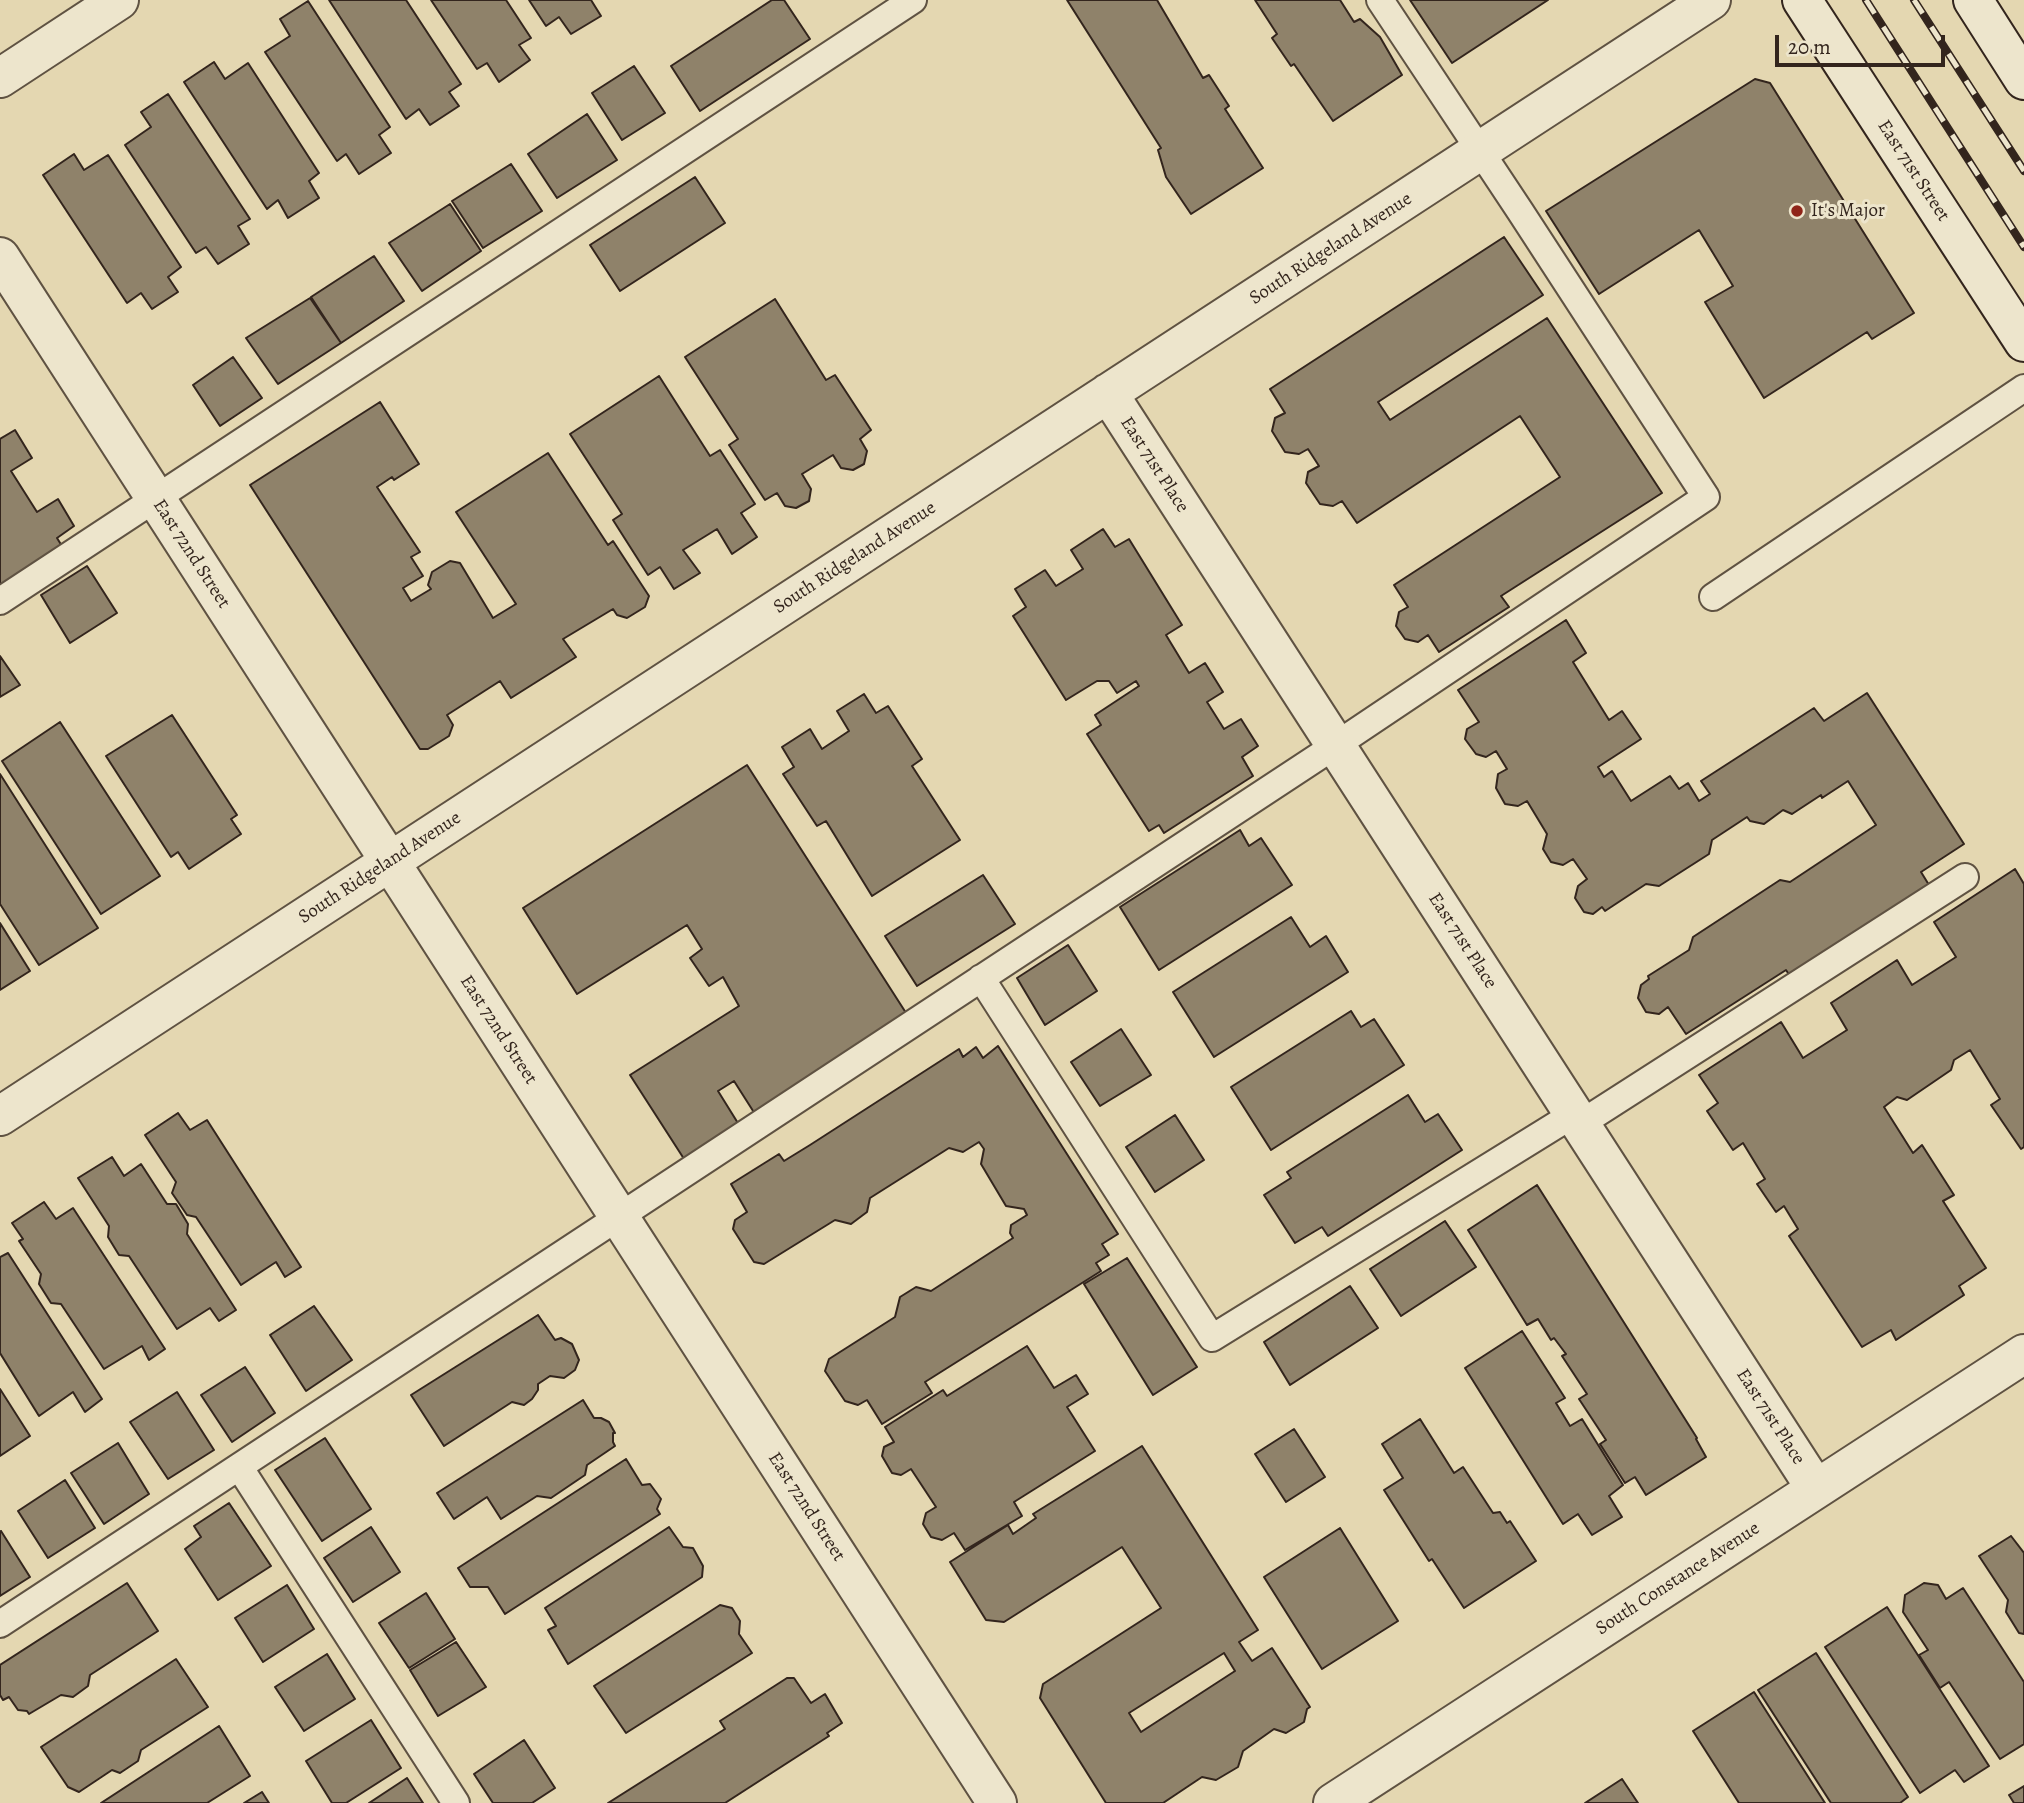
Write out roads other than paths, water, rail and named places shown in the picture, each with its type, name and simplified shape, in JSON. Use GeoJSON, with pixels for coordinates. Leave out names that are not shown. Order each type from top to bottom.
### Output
{"type":"FeatureCollection","features":[{"type":"Feature","properties":{"kind":"street"},"geometry":{"type":"LineString","coordinates":[[0,78],[118,0]]}},
{"type":"Feature","properties":{"kind":"street","name":"South Ridgeland Avenue"},"geometry":{"type":"LineString","coordinates":[[0,1116],[1711,0]]}},
{"type":"Feature","properties":{"kind":"street","name":"East 71st Street"},"geometry":{"type":"LineString","coordinates":[[1802,0],[2024,342]]}},
{"type":"Feature","properties":{"kind":"street"},"geometry":{"type":"LineString","coordinates":[[1973,0],[2024,80]]}},
{"type":"Feature","properties":{"kind":"street","name":"East 72nd Street"},"geometry":{"type":"LineString","coordinates":[[0,257],[997,1803]]}},
{"type":"Feature","properties":{"kind":"street","name":"East 71st Place"},"geometry":{"type":"LineString","coordinates":[[1108,393],[1816,1489]]}},
{"type":"Feature","properties":{"kind":"street","name":"South Constance Avenue"},"geometry":{"type":"LineString","coordinates":[[1333,1803],[2024,1354]]}},
{"type":"Feature","properties":{"kind":"lane"},"geometry":{"type":"LineString","coordinates":[[0,601],[913,0]]}},
{"type":"Feature","properties":{"kind":"lane"},"geometry":{"type":"LineString","coordinates":[[0,1625],[1336,746],[1706,497],[1380,0]]}},
{"type":"Feature","properties":{"kind":"lane"},"geometry":{"type":"LineString","coordinates":[[1713,597],[2024,388]]}},
{"type":"Feature","properties":{"kind":"lane"},"geometry":{"type":"LineString","coordinates":[[981,978],[1212,1338],[1577,1119],[1965,877]]}},
{"type":"Feature","properties":{"kind":"lane"},"geometry":{"type":"LineString","coordinates":[[240,1468],[456,1803]]}},
{"type":"Feature","properties":{"kind":"railway"},"geometry":{"type":"LineString","coordinates":[[1866,0],[2024,247]]}},
{"type":"Feature","properties":{"kind":"railway"},"geometry":{"type":"LineString","coordinates":[[1914,0],[2024,171]]}},
{"type":"Feature","properties":{"kind":"place","name":"It's Major"},"geometry":{"type":"Point","coordinates":[1797,211]}}]}
